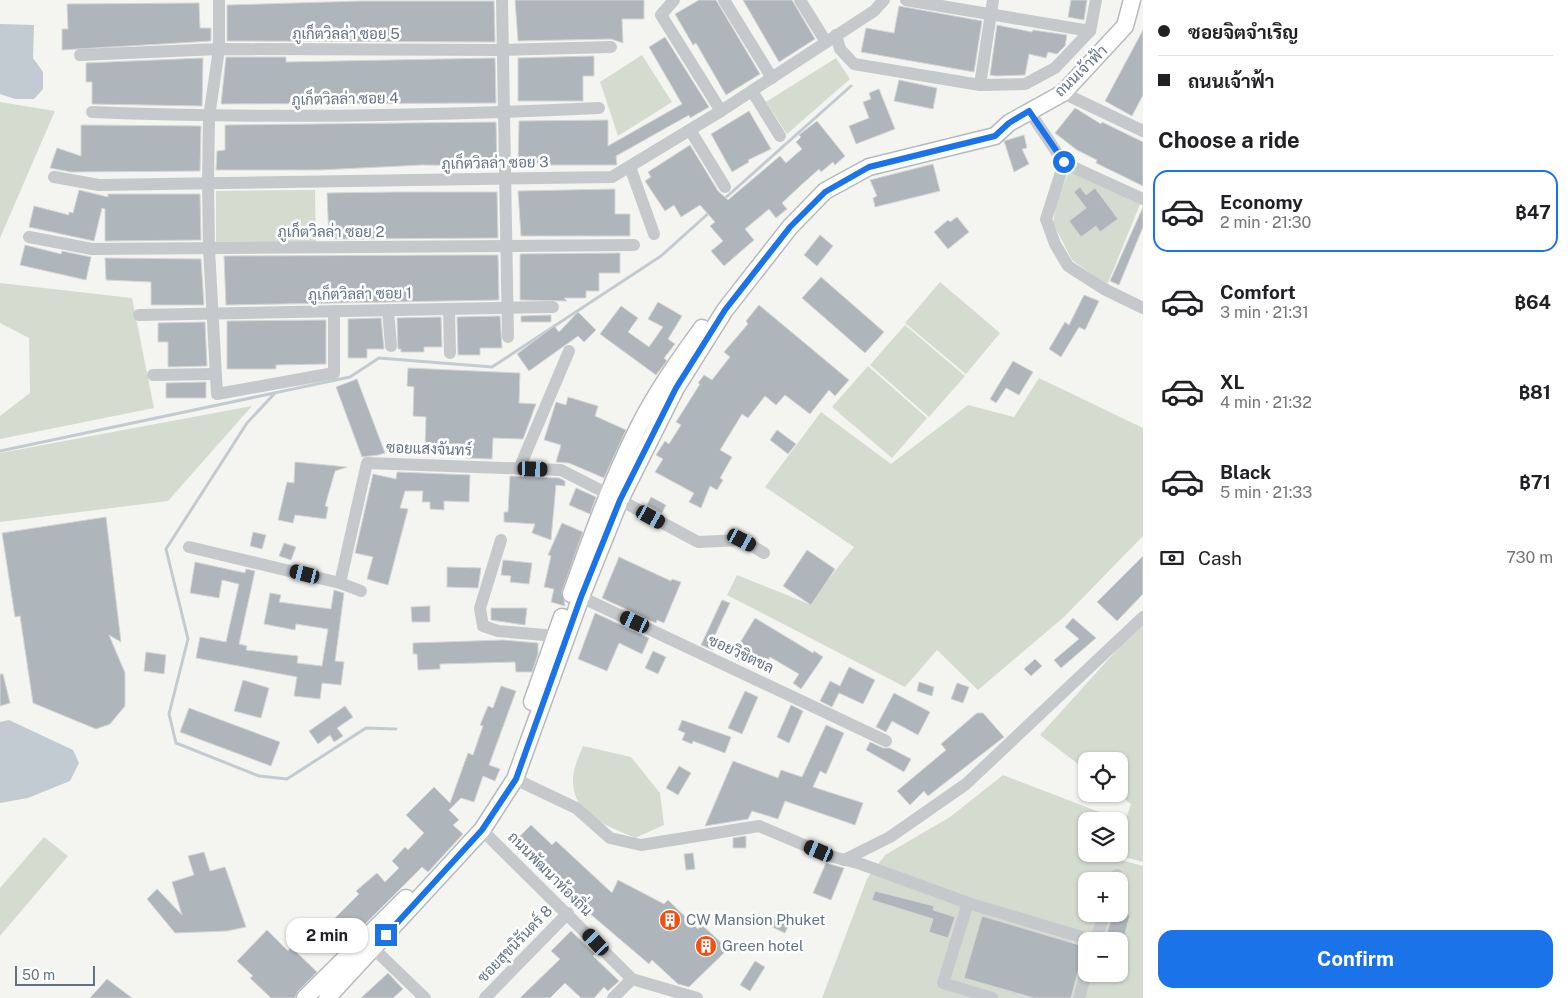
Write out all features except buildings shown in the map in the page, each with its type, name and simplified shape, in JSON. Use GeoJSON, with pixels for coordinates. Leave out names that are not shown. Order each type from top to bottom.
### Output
{"type":"FeatureCollection","features":[{"type":"Feature","properties":{"kind":"main road","name":"ถนนเจ้าฟ้า"},"geometry":{"type":"LineString","coordinates":[[305,998],[475,826],[506,775],[556,636],[614,497],[676,388],[725,310],[790,227],[825,192],[869,167],[994,130],[1063,93],[1125,26],[1132,0]]}},
{"type":"Feature","properties":{"kind":"main road","name":"ถนนเจ้าฟ้า"},"geometry":{"type":"LineString","coordinates":[[326,998],[374,949],[482,830],[516,779],[581,597],[614,497]]}},
{"type":"Feature","properties":{"kind":"street"},"geometry":{"type":"LineString","coordinates":[[219,0],[219,49],[209,117],[208,182],[209,249],[217,394],[334,373],[334,311]]}},
{"type":"Feature","properties":{"kind":"street"},"geometry":{"type":"LineString","coordinates":[[502,0],[508,247],[508,337]]}},
{"type":"Feature","properties":{"kind":"street"},"geometry":{"type":"LineString","coordinates":[[674,0],[661,15],[721,112]]}},
{"type":"Feature","properties":{"kind":"street"},"geometry":{"type":"LineString","coordinates":[[724,0],[772,78]]}},
{"type":"Feature","properties":{"kind":"street"},"geometry":{"type":"LineString","coordinates":[[800,0],[854,64],[980,85],[1025,84],[1055,68],[1090,30],[1096,0]]}},
{"type":"Feature","properties":{"kind":"street","name":"ภูเก็ตวิลล่า ซอย 3"},"geometry":{"type":"LineString","coordinates":[[54,177],[99,185],[612,177],[721,112],[874,11],[884,0]]}},
{"type":"Feature","properties":{"kind":"street"},"geometry":{"type":"LineString","coordinates":[[906,0],[1090,30]]}},
{"type":"Feature","properties":{"kind":"street"},"geometry":{"type":"LineString","coordinates":[[980,85],[993,0]]}},
{"type":"Feature","properties":{"kind":"street","name":"ภูเก็ตวิลล่า ซอย 5"},"geometry":{"type":"LineString","coordinates":[[80,55],[219,49],[502,50],[611,48]]}},
{"type":"Feature","properties":{"kind":"street"},"geometry":{"type":"LineString","coordinates":[[752,91],[780,136]]}},
{"type":"Feature","properties":{"kind":"street"},"geometry":{"type":"LineString","coordinates":[[1063,93],[1143,131]]}},
{"type":"Feature","properties":{"kind":"street","name":"ภูเก็ตวิลล่า ซอย 4"},"geometry":{"type":"LineString","coordinates":[[92,112],[209,117],[504,113],[599,108]]}},
{"type":"Feature","properties":{"kind":"street"},"geometry":{"type":"LineString","coordinates":[[1029,111],[1064,162],[1143,199]]}},
{"type":"Feature","properties":{"kind":"street"},"geometry":{"type":"LineString","coordinates":[[690,130],[725,186]]}},
{"type":"Feature","properties":{"kind":"street"},"geometry":{"type":"LineString","coordinates":[[1064,162],[1046,219],[1055,244],[1068,266],[1104,289],[1143,308]]}},
{"type":"Feature","properties":{"kind":"street"},"geometry":{"type":"LineString","coordinates":[[630,167],[654,234]]}},
{"type":"Feature","properties":{"kind":"street","name":"ภูเก็ตวิลล่า ซอย 2"},"geometry":{"type":"LineString","coordinates":[[29,237],[92,249],[634,245]]}},
{"type":"Feature","properties":{"kind":"street","name":"ภูเก็ตวิลล่า ซอย 1"},"geometry":{"type":"LineString","coordinates":[[139,315],[212,312],[553,307]]}},
{"type":"Feature","properties":{"kind":"street"},"geometry":{"type":"LineString","coordinates":[[388,310],[391,346]]}},
{"type":"Feature","properties":{"kind":"street"},"geometry":{"type":"LineString","coordinates":[[448,310],[450,353]]}},
{"type":"Feature","properties":{"kind":"street"},"geometry":{"type":"LineString","coordinates":[[519,469],[569,351]]}},
{"type":"Feature","properties":{"kind":"street"},"geometry":{"type":"LineString","coordinates":[[153,376],[216,374]]}},
{"type":"Feature","properties":{"kind":"street","name":"ซอยแสงจันทร์"},"geometry":{"type":"LineString","coordinates":[[340,583],[367,463],[561,470],[698,542],[742,540],[764,553]]}},
{"type":"Feature","properties":{"kind":"street"},"geometry":{"type":"LineString","coordinates":[[500,540],[480,608],[483,626],[498,631],[556,636]]}},
{"type":"Feature","properties":{"kind":"street"},"geometry":{"type":"LineString","coordinates":[[189,547],[340,583],[361,591]]}},
{"type":"Feature","properties":{"kind":"street","name":"ซอยวิชิตชล"},"geometry":{"type":"LineString","coordinates":[[581,597],[886,740]]}},
{"type":"Feature","properties":{"kind":"street"},"geometry":{"type":"LineString","coordinates":[[844,860],[890,837],[966,784],[1143,617]]}},
{"type":"Feature","properties":{"kind":"street"},"geometry":{"type":"LineString","coordinates":[[516,779],[576,808],[610,838],[641,845],[759,826],[844,860],[968,903],[1078,936]]}},
{"type":"Feature","properties":{"kind":"street","name":"ถนนพัฒนาท้องถิ่น"},"geometry":{"type":"LineString","coordinates":[[482,830],[568,913],[632,979],[690,997]]}},
{"type":"Feature","properties":{"kind":"street"},"geometry":{"type":"LineString","coordinates":[[968,903],[944,983],[992,998]]}},
{"type":"Feature","properties":{"kind":"street","name":"ซอยสุขนิรันดร์ 8"},"geometry":{"type":"LineString","coordinates":[[485,998],[568,913]]}},
{"type":"Feature","properties":{"kind":"street"},"geometry":{"type":"LineString","coordinates":[[374,949],[425,998]]}},
{"type":"Feature","properties":{"kind":"street"},"geometry":{"type":"LineString","coordinates":[[613,998],[632,979]]}},
{"type":"Feature","properties":{"kind":"street"},"geometry":{"type":"LineString","coordinates":[[1079,998],[1084,982]]}},
{"type":"Feature","properties":{"kind":"shaded area"},"geometry":{"type":"Polygon","coordinates":[[[0,24],[34,25],[33,58],[43,72],[43,89],[34,99],[15,99],[0,94],[0,24]]]}},
{"type":"Feature","properties":{"kind":"shaded area"},"geometry":{"type":"Polygon","coordinates":[[[642,55],[672,102],[618,136],[600,82],[642,55]]]}},
{"type":"Feature","properties":{"kind":"shaded area"},"geometry":{"type":"Polygon","coordinates":[[[836,58],[850,79],[787,134],[766,102],[836,58]]]}},
{"type":"Feature","properties":{"kind":"shaded area"},"geometry":{"type":"Polygon","coordinates":[[[0,102],[55,111],[0,238],[0,102]]]}},
{"type":"Feature","properties":{"kind":"shaded area"},"geometry":{"type":"Polygon","coordinates":[[[1074,171],[1141,202],[1107,285],[1072,260],[1053,223],[1056,202],[1068,174],[1074,171]]]}},
{"type":"Feature","properties":{"kind":"shaded area"},"geometry":{"type":"Polygon","coordinates":[[[315,190],[316,242],[216,243],[216,191],[315,190]]]}},
{"type":"Feature","properties":{"kind":"shaded area"},"geometry":{"type":"Polygon","coordinates":[[[940,282],[1000,333],[966,374],[905,323],[940,282]]]}},
{"type":"Feature","properties":{"kind":"shaded area"},"geometry":{"type":"Polygon","coordinates":[[[0,283],[132,298],[154,408],[0,439],[0,416],[30,393],[29,338],[0,323],[0,283]]]}},
{"type":"Feature","properties":{"kind":"shaded area"},"geometry":{"type":"Polygon","coordinates":[[[905,325],[965,376],[929,417],[870,365],[905,325]]]}},
{"type":"Feature","properties":{"kind":"shaded area"},"geometry":{"type":"Polygon","coordinates":[[[868,366],[927,418],[892,458],[832,407],[868,366]]]}},
{"type":"Feature","properties":{"kind":"shaded area"},"geometry":{"type":"Polygon","coordinates":[[[1039,378],[1143,428],[1143,536],[1064,617],[978,690],[937,650],[905,687],[727,595],[737,575],[809,604],[854,547],[765,487],[821,412],[891,464],[968,405],[1014,417],[1039,378]]]}},
{"type":"Feature","properties":{"kind":"shaded area"},"geometry":{"type":"Polygon","coordinates":[[[252,406],[168,501],[0,522],[0,453],[252,406]]]}},
{"type":"Feature","properties":{"kind":"shaded area"},"geometry":{"type":"Polygon","coordinates":[[[1143,621],[1143,862],[1128,858],[1128,813],[1131,804],[1128,802],[1128,752],[1078,752],[1078,764],[1040,735],[1143,621]]]}},
{"type":"Feature","properties":{"kind":"shaded area"},"geometry":{"type":"Polygon","coordinates":[[[9,720],[73,750],[79,763],[70,781],[28,798],[0,803],[0,722],[9,720]]]}},
{"type":"Feature","properties":{"kind":"shaded area"},"geometry":{"type":"Polygon","coordinates":[[[583,746],[631,757],[660,793],[664,825],[635,838],[593,818],[578,802],[574,792],[573,775],[583,746]]]}},
{"type":"Feature","properties":{"kind":"shaded area"},"geometry":{"type":"Polygon","coordinates":[[[1003,775],[1099,812],[1078,812],[1078,862],[1128,862],[1143,866],[1143,998],[822,998],[867,879],[885,855],[950,817],[1003,775]]]}},
{"type":"Feature","properties":{"kind":"shaded area"},"geometry":{"type":"Polygon","coordinates":[[[44,837],[68,856],[0,936],[0,888],[44,837]]]}},
{"type":"Feature","properties":{"kind":"waterway"},"geometry":{"type":"LineString","coordinates":[[723,200],[851,86]]}},
{"type":"Feature","properties":{"kind":"waterway"},"geometry":{"type":"LineString","coordinates":[[0,451],[350,377],[379,358],[492,367],[661,256],[711,211]]}},
{"type":"Feature","properties":{"kind":"waterway"},"geometry":{"type":"LineString","coordinates":[[275,393],[247,423],[166,549],[188,639],[169,714],[176,743],[259,776],[287,779],[366,728],[396,729]]}},
{"type":"Feature","properties":{"kind":"place","name":"CW Mansion Phuket"},"geometry":{"type":"Point","coordinates":[670,920]}},
{"type":"Feature","properties":{"kind":"place","name":"Green hotel"},"geometry":{"type":"Point","coordinates":[706,946]}},
{"type":"Feature","properties":{"kind":"route"},"geometry":{"type":"LineString","coordinates":[[386,935],[482,830],[516,779],[581,597],[620,500],[676,388],[724,312],[790,227],[825,192],[869,167],[995,136],[1009,123],[1029,111],[1064,162]]}}]}
